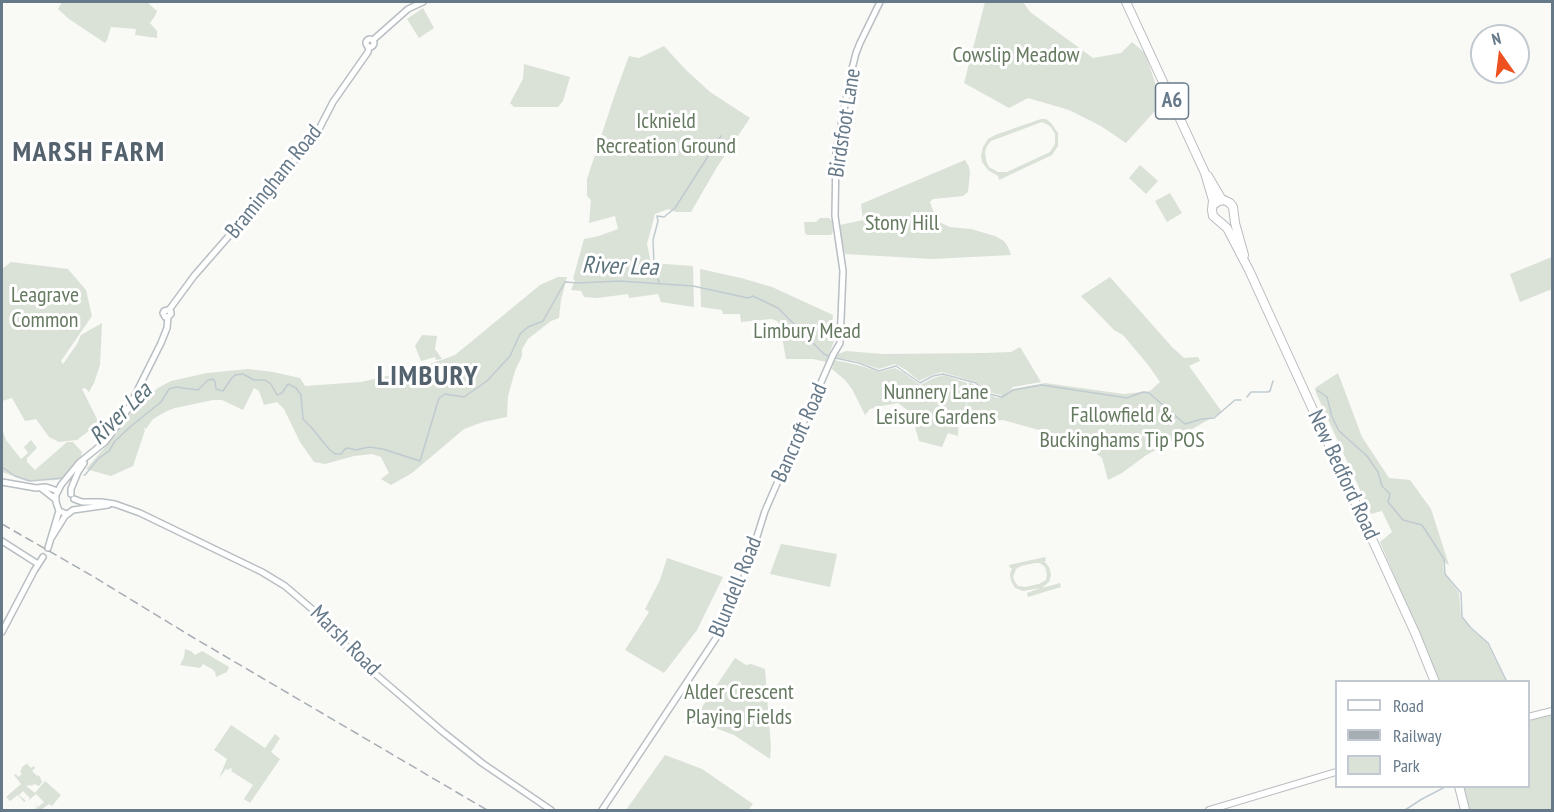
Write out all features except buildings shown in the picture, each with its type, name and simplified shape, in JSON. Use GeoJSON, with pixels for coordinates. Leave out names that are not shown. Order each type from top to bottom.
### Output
{"type":"FeatureCollection","features":[{"type":"Feature","properties":{"kind":"highway","name":"A6"},"geometry":{"type":"LineString","coordinates":[[1126,2],[1204,173],[1214,205],[1213,216],[1219,221]]}},
{"type":"Feature","properties":{"kind":"highway","name":"A6"},"geometry":{"type":"LineString","coordinates":[[1204,173],[1222,200],[1230,203],[1233,212]]}},
{"type":"Feature","properties":{"kind":"highway"},"geometry":{"type":"LineString","coordinates":[[1214,205],[1222,200]]}},
{"type":"Feature","properties":{"kind":"highway"},"geometry":{"type":"LineString","coordinates":[[1219,221],[1228,220],[1233,212]]}},
{"type":"Feature","properties":{"kind":"highway","name":"New Bedford Road"},"geometry":{"type":"LineString","coordinates":[[1233,212],[1249,270]]}},
{"type":"Feature","properties":{"kind":"highway","name":"New Bedford Road"},"geometry":{"type":"LineString","coordinates":[[1219,221],[1227,228],[1249,270],[1435,680]]}},
{"type":"Feature","properties":{"kind":"highway"},"geometry":{"type":"LineString","coordinates":[[1460,788],[1465,810]]}},
{"type":"Feature","properties":{"kind":"main road"},"geometry":{"type":"LineString","coordinates":[[1530,716],[1552,711]]}},
{"type":"Feature","properties":{"kind":"main road"},"geometry":{"type":"LineString","coordinates":[[1209,810],[1335,772]]}},
{"type":"Feature","properties":{"kind":"street","name":"Bramingham Road"},"geometry":{"type":"LineString","coordinates":[[86,459],[111,434],[128,409],[167,328],[168,317],[165,317],[165,310],[169,310],[194,276],[310,143],[333,102],[368,52],[369,47],[373,45],[373,39],[408,9],[423,2]]}},
{"type":"Feature","properties":{"kind":"street","name":"Birdsfoot Lane"},"geometry":{"type":"LineString","coordinates":[[832,357],[840,343],[843,279],[843,264],[835,216],[836,152],[856,53],[880,2]]}},
{"type":"Feature","properties":{"kind":"street","name":"Bancroft Road"},"geometry":{"type":"LineString","coordinates":[[765,511],[832,357]]}},
{"type":"Feature","properties":{"kind":"street"},"geometry":{"type":"LineString","coordinates":[[55,499],[70,473],[86,459]]}},
{"type":"Feature","properties":{"kind":"street"},"geometry":{"type":"LineString","coordinates":[[52,537],[67,514],[73,510],[71,489],[86,459]]}},
{"type":"Feature","properties":{"kind":"street"},"geometry":{"type":"LineString","coordinates":[[2,482],[46,487],[58,491],[64,489],[69,491],[73,497]]}},
{"type":"Feature","properties":{"kind":"street"},"geometry":{"type":"LineString","coordinates":[[39,488],[55,499],[59,511],[48,548]]}},
{"type":"Feature","properties":{"kind":"street","name":"Marsh Road"},"geometry":{"type":"LineString","coordinates":[[73,497],[82,502],[108,502],[143,514],[262,572],[285,586],[319,615],[359,660],[443,732],[482,763],[551,810]]}},
{"type":"Feature","properties":{"kind":"street","name":"Marsh Road"},"geometry":{"type":"LineString","coordinates":[[73,510],[118,505]]}},
{"type":"Feature","properties":{"kind":"street"},"geometry":{"type":"LineString","coordinates":[[59,511],[67,514]]}},
{"type":"Feature","properties":{"kind":"street","name":"Blundell Road"},"geometry":{"type":"LineString","coordinates":[[602,810],[726,623],[741,587],[765,511]]}},
{"type":"Feature","properties":{"kind":"street"},"geometry":{"type":"LineString","coordinates":[[2,541],[38,564]]}},
{"type":"Feature","properties":{"kind":"street"},"geometry":{"type":"LineString","coordinates":[[2,632],[43,557]]}},
{"type":"Feature","properties":{"kind":"green space"},"geometry":{"type":"Polygon","coordinates":[[[62,2],[147,2],[157,11],[150,23],[157,31],[157,38],[135,35],[136,29],[111,27],[105,43],[58,9],[62,2]]]}},
{"type":"Feature","properties":{"kind":"green space","name":"Cowslip Meadow"},"geometry":{"type":"Polygon","coordinates":[[[985,2],[1023,2],[1030,12],[1093,58],[1121,53],[1132,42],[1145,53],[1162,103],[1126,143],[1101,126],[1069,110],[1028,98],[1009,108],[964,83],[985,2]]]}},
{"type":"Feature","properties":{"kind":"green space"},"geometry":{"type":"Polygon","coordinates":[[[423,8],[434,28],[419,38],[407,19],[423,8]]]}},
{"type":"Feature","properties":{"kind":"green space","name":"Icknield Recreation Ground"},"geometry":{"type":"Polygon","coordinates":[[[664,46],[710,92],[750,118],[717,167],[691,212],[676,212],[668,209],[655,214],[647,244],[651,263],[693,266],[694,307],[661,302],[658,294],[629,298],[628,294],[597,298],[584,297],[581,291],[571,290],[584,239],[618,229],[615,216],[589,223],[591,200],[587,196],[587,179],[629,56],[639,58],[664,46]]]}},
{"type":"Feature","properties":{"kind":"green space"},"geometry":{"type":"Polygon","coordinates":[[[524,64],[570,77],[563,101],[558,107],[514,107],[510,103],[523,79],[524,64]]]}},
{"type":"Feature","properties":{"kind":"green space"},"geometry":{"type":"Polygon","coordinates":[[[1046,119],[1058,133],[1058,146],[1052,155],[999,180],[998,176],[988,170],[982,162],[981,156],[988,139],[1046,119]],[[1042,122],[991,141],[985,152],[989,167],[998,172],[1007,172],[1050,152],[1055,144],[1055,134],[1050,126],[1042,122]]]}},
{"type":"Feature","properties":{"kind":"green space","name":"Stony Hill"},"geometry":{"type":"Polygon","coordinates":[[[965,160],[970,173],[968,192],[963,196],[933,199],[930,202],[935,216],[939,222],[950,227],[971,229],[995,236],[1004,241],[1011,255],[932,259],[845,254],[840,225],[863,220],[861,204],[965,160]]]}},
{"type":"Feature","properties":{"kind":"green space"},"geometry":{"type":"Polygon","coordinates":[[[1140,165],[1158,181],[1146,194],[1129,178],[1140,165]]]}},
{"type":"Feature","properties":{"kind":"green space"},"geometry":{"type":"Polygon","coordinates":[[[1170,193],[1182,213],[1167,222],[1155,201],[1170,193]]]}},
{"type":"Feature","properties":{"kind":"green space"},"geometry":{"type":"Polygon","coordinates":[[[820,218],[829,218],[832,221],[831,235],[807,235],[804,222],[816,222],[820,218]]]}},
{"type":"Feature","properties":{"kind":"green space"},"geometry":{"type":"Polygon","coordinates":[[[1552,257],[1552,289],[1520,302],[1510,274],[1552,257]]]}},
{"type":"Feature","properties":{"kind":"green space","name":"Leagrave Common"},"geometry":{"type":"Polygon","coordinates":[[[11,262],[68,269],[86,290],[92,316],[61,361],[63,364],[81,335],[102,323],[100,365],[89,392],[85,388],[82,389],[99,423],[77,440],[59,442],[49,437],[36,419],[25,421],[12,398],[2,401],[2,269],[11,262]]]}},
{"type":"Feature","properties":{"kind":"green space","name":"Limbury Mead"},"geometry":{"type":"Polygon","coordinates":[[[700,269],[772,287],[833,315],[832,326],[836,336],[826,362],[813,359],[786,359],[777,321],[771,319],[741,322],[740,314],[723,314],[722,310],[701,307],[700,269]]]}},
{"type":"Feature","properties":{"kind":"green space"},"geometry":{"type":"Polygon","coordinates":[[[558,277],[567,277],[559,318],[551,321],[528,339],[522,349],[522,356],[508,396],[507,417],[464,429],[412,473],[391,485],[381,479],[389,473],[381,457],[372,454],[325,464],[314,462],[300,442],[284,409],[277,402],[264,405],[259,391],[254,388],[243,410],[222,400],[213,400],[175,408],[153,419],[146,429],[143,427],[145,430],[133,466],[111,476],[86,469],[115,436],[135,407],[158,388],[171,381],[207,373],[248,369],[300,378],[305,386],[361,382],[391,375],[455,355],[540,285],[558,277]]]}},
{"type":"Feature","properties":{"kind":"green space","name":"Fallowfield & Buckinghams Tip POS"},"geometry":{"type":"Polygon","coordinates":[[[1110,277],[1184,358],[1198,357],[1200,361],[1189,366],[1222,412],[1108,480],[1102,458],[1091,449],[1044,440],[1046,432],[1003,420],[960,426],[959,415],[958,436],[948,433],[942,447],[919,441],[911,413],[898,403],[870,409],[865,415],[852,389],[832,369],[834,360],[880,372],[895,368],[920,385],[944,375],[967,383],[966,416],[969,382],[984,393],[998,398],[1002,395],[986,392],[976,382],[942,372],[919,381],[895,364],[879,369],[856,361],[836,358],[838,354],[846,351],[883,354],[984,353],[1011,352],[1020,347],[1041,382],[1013,387],[1009,391],[1045,383],[1124,394],[1150,391],[1160,382],[1149,366],[1123,335],[1114,330],[1081,296],[1110,277]]]}},
{"type":"Feature","properties":{"kind":"green space"},"geometry":{"type":"Polygon","coordinates":[[[422,335],[437,336],[435,349],[442,359],[436,360],[435,357],[421,361],[415,346],[422,335]]]}},
{"type":"Feature","properties":{"kind":"green space"},"geometry":{"type":"Polygon","coordinates":[[[1338,373],[1362,437],[1389,478],[1410,480],[1431,509],[1449,565],[1443,562],[1444,573],[1459,593],[1461,617],[1487,643],[1506,680],[1439,680],[1380,542],[1392,532],[1382,511],[1371,514],[1315,388],[1338,373]]]}},
{"type":"Feature","properties":{"kind":"green space"},"geometry":{"type":"Polygon","coordinates":[[[2,429],[6,440],[21,459],[28,453],[24,447],[31,440],[37,448],[27,458],[27,462],[35,470],[67,442],[73,442],[82,452],[81,457],[61,479],[26,481],[2,472],[2,429]]]}},
{"type":"Feature","properties":{"kind":"green space"},"geometry":{"type":"Polygon","coordinates":[[[781,544],[837,554],[830,587],[770,574],[781,544]]]}},
{"type":"Feature","properties":{"kind":"green space"},"geometry":{"type":"Polygon","coordinates":[[[1045,557],[1046,561],[1044,561],[1051,575],[1049,582],[1042,588],[1060,583],[1061,587],[1028,597],[1027,593],[1040,588],[1023,591],[1015,588],[1011,581],[1012,568],[1009,565],[1045,557]],[[1040,563],[1016,569],[1013,577],[1018,586],[1039,584],[1046,580],[1045,567],[1040,563]]]}},
{"type":"Feature","properties":{"kind":"green space"},"geometry":{"type":"Polygon","coordinates":[[[667,558],[723,577],[697,630],[664,673],[625,650],[649,612],[645,609],[660,580],[667,558]]]}},
{"type":"Feature","properties":{"kind":"green space"},"geometry":{"type":"Polygon","coordinates":[[[185,649],[195,655],[202,651],[229,667],[227,672],[216,677],[212,669],[203,664],[200,668],[180,665],[185,649]]]}},
{"type":"Feature","properties":{"kind":"green space","name":"Alder Crescent Playing Fields"},"geometry":{"type":"Polygon","coordinates":[[[735,658],[746,665],[751,664],[765,669],[770,759],[734,735],[692,722],[735,658]]]}},
{"type":"Feature","properties":{"kind":"green space"},"geometry":{"type":"Polygon","coordinates":[[[1552,714],[1552,810],[1468,810],[1464,788],[1530,788],[1530,721],[1552,714]]]}},
{"type":"Feature","properties":{"kind":"green space"},"geometry":{"type":"Polygon","coordinates":[[[231,725],[265,748],[275,734],[280,738],[271,752],[280,759],[250,803],[244,799],[253,785],[231,771],[230,768],[226,769],[219,778],[227,759],[214,750],[231,725]]]}},
{"type":"Feature","properties":{"kind":"green space"},"geometry":{"type":"Polygon","coordinates":[[[665,755],[702,769],[753,804],[748,810],[626,810],[665,755]]]}},
{"type":"Feature","properties":{"kind":"green space"},"geometry":{"type":"Polygon","coordinates":[[[30,761],[27,764],[31,768],[34,766],[32,771],[40,777],[42,782],[39,786],[34,784],[26,786],[35,793],[45,781],[61,795],[52,806],[49,804],[41,810],[34,810],[37,807],[34,804],[38,807],[44,802],[36,794],[28,801],[30,798],[23,791],[19,795],[26,801],[24,802],[18,795],[10,801],[6,797],[21,784],[14,775],[18,777],[22,774],[21,768],[30,761]]]}},
{"type":"Feature","properties":{"kind":"waterway"},"geometry":{"type":"LineString","coordinates":[[659,282],[654,266],[653,240],[658,221],[657,216],[664,217],[675,208],[721,136]]}},
{"type":"Feature","properties":{"kind":"waterway","name":"River Lea"},"geometry":{"type":"LineString","coordinates":[[84,475],[98,459],[109,451],[115,441],[161,402],[169,389],[176,387],[198,390],[208,380],[213,379],[216,389],[223,391],[235,375],[243,374],[254,380],[265,380],[271,384],[277,395],[282,393],[288,384],[296,388],[301,395],[303,419],[335,454],[341,454],[348,448],[356,450],[369,447],[420,461],[439,398],[445,394],[464,397],[487,381],[510,356],[520,334],[528,327],[543,321],[565,282],[619,281],[693,286],[748,298],[753,296],[778,308],[824,354],[830,357]]}},
{"type":"Feature","properties":{"kind":"waterway","name":"River Lea"},"geometry":{"type":"LineString","coordinates":[[835,358],[859,363],[879,371],[896,366],[920,383],[943,374],[976,383],[985,393],[1002,397],[1013,390],[1042,385],[1127,398],[1143,392],[1149,393],[1185,424],[1214,418],[1235,400],[1241,400]]}},
{"type":"Feature","properties":{"kind":"waterway","name":"River Lea"},"geometry":{"type":"LineString","coordinates":[[1247,397],[1251,392],[1270,391],[1273,381]]}},
{"type":"Feature","properties":{"kind":"waterway","name":"River Lea"},"geometry":{"type":"LineString","coordinates":[[1317,390],[1327,397],[1332,417],[1339,431],[1367,456],[1378,472],[1382,486],[1390,494],[1388,502],[1403,520],[1422,525],[1444,559],[1445,574],[1461,593],[1462,617],[1488,643],[1506,680]]}},
{"type":"Feature","properties":{"kind":"waterway","name":"River Lea"},"geometry":{"type":"LineString","coordinates":[[2,467],[15,476],[30,481],[62,478]]}},
{"type":"Feature","properties":{"kind":"waterway","name":"River Lea"},"geometry":{"type":"LineString","coordinates":[[1405,810],[1443,788]]}},
{"type":"Feature","properties":{"kind":"railway"},"geometry":{"type":"LineString","coordinates":[[2,524],[487,810]]}},
{"type":"Feature","properties":{"kind":"district","name":"MARSH FARM"},"geometry":{"type":"Point","coordinates":[89,153]}},
{"type":"Feature","properties":{"kind":"district","name":"LIMBURY"},"geometry":{"type":"Point","coordinates":[428,377]}},
{"type":"Feature","properties":{"kind":"park label","name":"Nunnery Lane Leisure Gardens"},"geometry":{"type":"Point","coordinates":[936,406]}}]}
